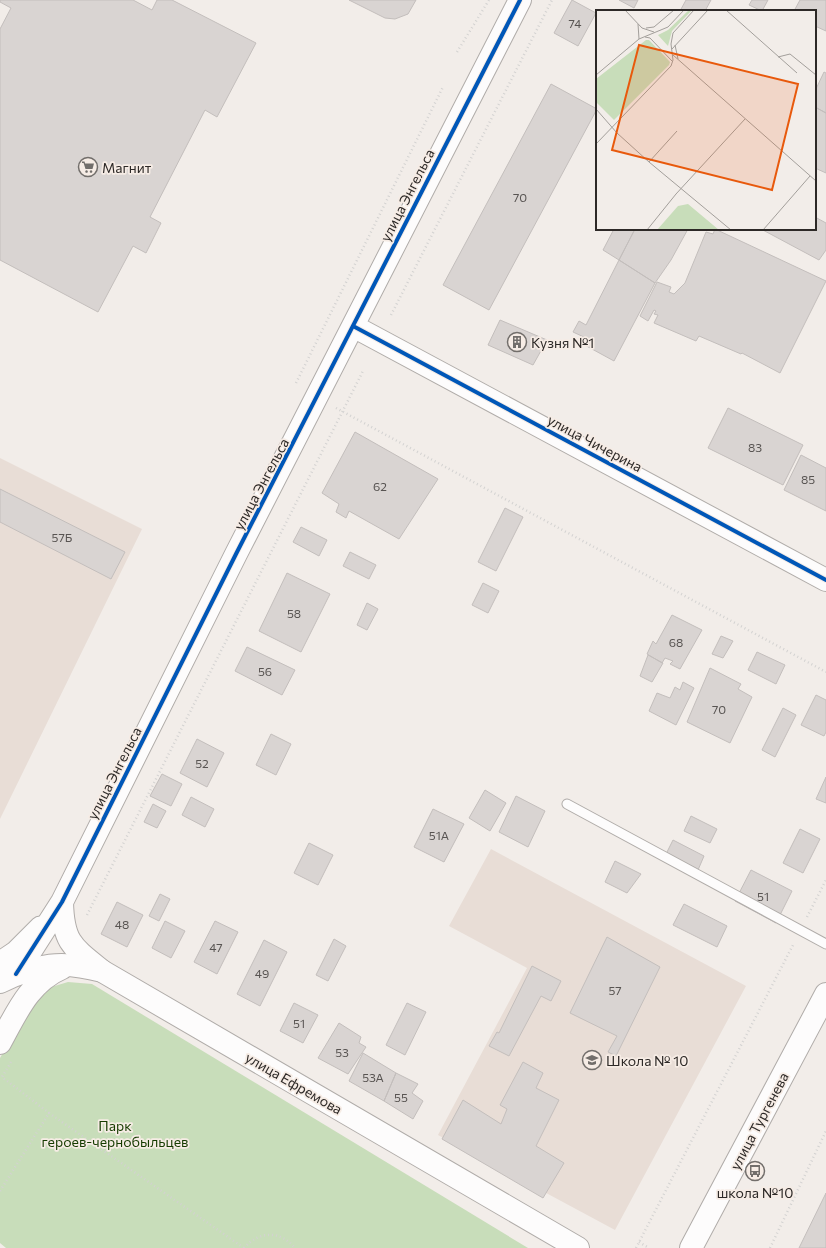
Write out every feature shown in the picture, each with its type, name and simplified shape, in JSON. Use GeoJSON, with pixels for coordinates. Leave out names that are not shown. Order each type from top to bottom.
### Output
{"type":"FeatureCollection","features":[{"type":"Feature","properties":{"kind":"street","name":"улица Энгельса"},"geometry":{"type":"LineString","coordinates":[[5,973],[62,902],[236,554],[473,88],[520,0]]}},
{"type":"Feature","properties":{"kind":"street","name":"улица Чичерина"},"geometry":{"type":"LineString","coordinates":[[353,326],[826,580]]}},
{"type":"Feature","properties":{"kind":"street"},"geometry":{"type":"LineString","coordinates":[[62,902],[64,930],[70,941],[84,957],[102,972]]}},
{"type":"Feature","properties":{"kind":"street","name":"улица Ефремова"},"geometry":{"type":"LineString","coordinates":[[5,973],[48,964],[72,964],[102,972],[578,1248]]}},
{"type":"Feature","properties":{"kind":"street"},"geometry":{"type":"LineString","coordinates":[[7,1050],[32,988],[52,972],[72,964]]}},
{"type":"Feature","properties":{"kind":"street","name":"улица Тургенева"},"geometry":{"type":"LineString","coordinates":[[691,1248],[826,994]]}},
{"type":"Feature","properties":{"kind":"lane"},"geometry":{"type":"LineString","coordinates":[[567,804],[826,944]]}},
{"type":"Feature","properties":{"kind":"path"},"geometry":{"type":"LineString","coordinates":[[457,52],[489,0]]}},
{"type":"Feature","properties":{"kind":"path"},"geometry":{"type":"LineString","coordinates":[[391,315],[552,0]]}},
{"type":"Feature","properties":{"kind":"path"},"geometry":{"type":"LineString","coordinates":[[296,383],[443,87]]}},
{"type":"Feature","properties":{"kind":"path"},"geometry":{"type":"LineString","coordinates":[[86,916],[363,371]]}},
{"type":"Feature","properties":{"kind":"path"},"geometry":{"type":"LineString","coordinates":[[332,406],[826,672]]}},
{"type":"Feature","properties":{"kind":"path"},"geometry":{"type":"LineString","coordinates":[[636,1248],[826,880]]}},
{"type":"Feature","properties":{"kind":"path"},"geometry":{"type":"LineString","coordinates":[[7,1050],[2,1078],[49,1113],[244,1248],[251,1240],[270,1234],[280,1236],[290,1241],[295,1248]]}},
{"type":"Feature","properties":{"kind":"path"},"geometry":{"type":"LineString","coordinates":[[0,1191],[49,1113]]}},
{"type":"Feature","properties":{"kind":"path"},"geometry":{"type":"LineString","coordinates":[[770,1248],[826,1131]]}},
{"type":"Feature","properties":{"kind":"path"},"geometry":{"type":"LineString","coordinates":[[639,1242],[649,1248]]}},
{"type":"Feature","properties":{"kind":"shaded area"},"geometry":{"type":"Polygon","coordinates":[[[0,458],[142,529],[0,819],[0,458]]]}},
{"type":"Feature","properties":{"kind":"shaded area","name":"Школа № 10"},"geometry":{"type":"Polygon","coordinates":[[[491,849],[746,986],[615,1230],[438,1135],[527,968],[449,926],[491,849]]]}},
{"type":"Feature","properties":{"kind":"green space","name":"Парк героев-чернобыльцев"},"geometry":{"type":"Polygon","coordinates":[[[68,982],[92,984],[528,1248],[6,1248],[0,1243],[0,1058],[29,1006],[48,988],[68,982]]]}},
{"type":"Feature","properties":{"kind":"building","name":"Магнит"},"geometry":{"type":"Polygon","coordinates":[[[0,0],[133,0],[152,10],[157,0],[172,0],[256,43],[217,117],[205,110],[150,217],[161,223],[146,253],[133,246],[98,312],[0,260],[0,29],[11,8],[0,2],[0,0]]]}},
{"type":"Feature","properties":{"kind":"building"},"geometry":{"type":"Polygon","coordinates":[[[349,0],[416,0],[408,14],[395,19],[385,18],[349,0]]]}},
{"type":"Feature","properties":{"kind":"building"},"geometry":{"type":"Polygon","coordinates":[[[572,0],[596,13],[578,46],[554,33],[572,0]]]}},
{"type":"Feature","properties":{"kind":"building"},"geometry":{"type":"Polygon","coordinates":[[[619,0],[638,0],[634,8],[619,0]]]}},
{"type":"Feature","properties":{"kind":"building"},"geometry":{"type":"Polygon","coordinates":[[[686,0],[711,0],[706,10],[681,10],[686,0]]]}},
{"type":"Feature","properties":{"kind":"building"},"geometry":{"type":"Polygon","coordinates":[[[752,0],[768,0],[763,10],[749,5],[752,0]]]}},
{"type":"Feature","properties":{"kind":"building"},"geometry":{"type":"Polygon","coordinates":[[[800,0],[826,0],[826,31],[816,26],[816,10],[795,10],[800,0]]]}},
{"type":"Feature","properties":{"kind":"building"},"geometry":{"type":"Polygon","coordinates":[[[824,72],[826,73],[826,113],[816,108],[816,89],[824,72]]]}},
{"type":"Feature","properties":{"kind":"building"},"geometry":{"type":"Polygon","coordinates":[[[551,84],[596,108],[489,310],[443,285],[551,84]]]}},
{"type":"Feature","properties":{"kind":"building"},"geometry":{"type":"Polygon","coordinates":[[[816,108],[826,113],[826,173],[816,168],[816,108]]]}},
{"type":"Feature","properties":{"kind":"building"},"geometry":{"type":"Polygon","coordinates":[[[816,218],[826,223],[826,250],[819,260],[763,230],[816,230],[816,218]]]}},
{"type":"Feature","properties":{"kind":"building"},"geometry":{"type":"Polygon","coordinates":[[[613,230],[634,230],[619,260],[603,250],[613,230]]]}},
{"type":"Feature","properties":{"kind":"building"},"geometry":{"type":"Polygon","coordinates":[[[634,230],[687,230],[671,260],[655,283],[619,260],[634,230]]]}},
{"type":"Feature","properties":{"kind":"building"},"geometry":{"type":"Polygon","coordinates":[[[715,230],[717,230],[826,281],[780,373],[742,353],[741,354],[699,336],[696,341],[654,323],[658,315],[654,314],[656,311],[654,310],[648,321],[640,316],[657,282],[671,287],[669,292],[674,294],[685,283],[706,232],[713,234],[715,230]]]}},
{"type":"Feature","properties":{"kind":"building"},"geometry":{"type":"Polygon","coordinates":[[[619,260],[655,283],[614,361],[581,343],[586,338],[573,332],[579,321],[586,325],[619,260]]]}},
{"type":"Feature","properties":{"kind":"building","name":"Кузня №1"},"geometry":{"type":"Polygon","coordinates":[[[500,320],[547,340],[533,365],[488,345],[500,320]]]}},
{"type":"Feature","properties":{"kind":"building"},"geometry":{"type":"Polygon","coordinates":[[[728,408],[803,445],[783,485],[708,448],[728,408]]]}},
{"type":"Feature","properties":{"kind":"building"},"geometry":{"type":"Polygon","coordinates":[[[355,432],[438,479],[399,539],[349,511],[346,518],[336,512],[339,504],[322,493],[355,432]]]}},
{"type":"Feature","properties":{"kind":"building"},"geometry":{"type":"Polygon","coordinates":[[[801,455],[826,468],[826,511],[784,490],[801,455]]]}},
{"type":"Feature","properties":{"kind":"building"},"geometry":{"type":"Polygon","coordinates":[[[0,489],[125,552],[111,579],[0,522],[0,489]]]}},
{"type":"Feature","properties":{"kind":"building"},"geometry":{"type":"Polygon","coordinates":[[[505,508],[523,517],[496,571],[478,562],[505,508]]]}},
{"type":"Feature","properties":{"kind":"building"},"geometry":{"type":"Polygon","coordinates":[[[301,527],[327,540],[319,556],[293,542],[301,527]]]}},
{"type":"Feature","properties":{"kind":"building"},"geometry":{"type":"Polygon","coordinates":[[[350,552],[376,565],[369,579],[343,566],[350,552]]]}},
{"type":"Feature","properties":{"kind":"building"},"geometry":{"type":"Polygon","coordinates":[[[287,573],[330,594],[301,652],[259,631],[287,573]]]}},
{"type":"Feature","properties":{"kind":"building"},"geometry":{"type":"Polygon","coordinates":[[[483,583],[499,591],[488,613],[472,605],[483,583]]]}},
{"type":"Feature","properties":{"kind":"building"},"geometry":{"type":"Polygon","coordinates":[[[367,603],[378,609],[367,630],[357,625],[367,603]]]}},
{"type":"Feature","properties":{"kind":"building"},"geometry":{"type":"Polygon","coordinates":[[[672,615],[702,630],[680,669],[670,664],[673,661],[665,658],[662,663],[647,654],[653,641],[656,644],[672,615]]]}},
{"type":"Feature","properties":{"kind":"building"},"geometry":{"type":"Polygon","coordinates":[[[721,636],[733,641],[723,658],[712,654],[721,636]]]}},
{"type":"Feature","properties":{"kind":"building"},"geometry":{"type":"Polygon","coordinates":[[[247,647],[295,670],[282,695],[235,671],[247,647]]]}},
{"type":"Feature","properties":{"kind":"building"},"geometry":{"type":"Polygon","coordinates":[[[757,652],[785,665],[776,684],[748,670],[757,652]]]}},
{"type":"Feature","properties":{"kind":"building"},"geometry":{"type":"Polygon","coordinates":[[[648,655],[663,663],[652,682],[640,676],[648,655]]]}},
{"type":"Feature","properties":{"kind":"building"},"geometry":{"type":"Polygon","coordinates":[[[710,668],[741,684],[738,689],[752,697],[730,743],[687,722],[710,668]]]}},
{"type":"Feature","properties":{"kind":"building"},"geometry":{"type":"Polygon","coordinates":[[[683,682],[694,688],[676,725],[649,711],[657,693],[670,698],[675,687],[680,690],[683,682]]]}},
{"type":"Feature","properties":{"kind":"building"},"geometry":{"type":"Polygon","coordinates":[[[816,695],[826,700],[826,732],[824,736],[801,725],[816,695]]]}},
{"type":"Feature","properties":{"kind":"building"},"geometry":{"type":"Polygon","coordinates":[[[783,708],[796,715],[775,757],[762,750],[783,708]]]}},
{"type":"Feature","properties":{"kind":"building"},"geometry":{"type":"Polygon","coordinates":[[[271,734],[291,744],[276,775],[256,765],[271,734]]]}},
{"type":"Feature","properties":{"kind":"building"},"geometry":{"type":"Polygon","coordinates":[[[197,739],[224,753],[207,787],[180,773],[197,739]]]}},
{"type":"Feature","properties":{"kind":"building"},"geometry":{"type":"Polygon","coordinates":[[[162,774],[182,784],[171,806],[150,796],[162,774]]]}},
{"type":"Feature","properties":{"kind":"building"},"geometry":{"type":"Polygon","coordinates":[[[826,777],[826,803],[816,799],[826,777]]]}},
{"type":"Feature","properties":{"kind":"building"},"geometry":{"type":"Polygon","coordinates":[[[485,790],[506,803],[490,831],[469,818],[485,790]]]}},
{"type":"Feature","properties":{"kind":"building"},"geometry":{"type":"Polygon","coordinates":[[[516,796],[545,811],[528,847],[499,832],[516,796]]]}},
{"type":"Feature","properties":{"kind":"building"},"geometry":{"type":"Polygon","coordinates":[[[191,797],[214,809],[205,827],[182,815],[191,797]]]}},
{"type":"Feature","properties":{"kind":"building"},"geometry":{"type":"Polygon","coordinates":[[[153,804],[166,811],[157,828],[144,822],[153,804]]]}},
{"type":"Feature","properties":{"kind":"building"},"geometry":{"type":"Polygon","coordinates":[[[433,809],[464,824],[444,862],[414,847],[433,809]]]}},
{"type":"Feature","properties":{"kind":"building"},"geometry":{"type":"Polygon","coordinates":[[[691,816],[717,829],[710,843],[684,831],[691,816]]]}},
{"type":"Feature","properties":{"kind":"building"},"geometry":{"type":"Polygon","coordinates":[[[800,829],[820,839],[803,873],[783,863],[800,829]]]}},
{"type":"Feature","properties":{"kind":"building"},"geometry":{"type":"Polygon","coordinates":[[[673,840],[704,856],[698,870],[666,854],[673,840]]]}},
{"type":"Feature","properties":{"kind":"building"},"geometry":{"type":"Polygon","coordinates":[[[309,843],[333,855],[318,885],[294,873],[309,843]]]}},
{"type":"Feature","properties":{"kind":"building"},"geometry":{"type":"Polygon","coordinates":[[[615,861],[641,874],[627,893],[605,882],[615,861]]]}},
{"type":"Feature","properties":{"kind":"building"},"geometry":{"type":"Polygon","coordinates":[[[751,870],[792,891],[776,923],[735,901],[751,870]]]}},
{"type":"Feature","properties":{"kind":"building"},"geometry":{"type":"Polygon","coordinates":[[[160,894],[170,899],[159,921],[149,916],[160,894]]]}},
{"type":"Feature","properties":{"kind":"building"},"geometry":{"type":"Polygon","coordinates":[[[117,902],[143,915],[127,947],[101,934],[117,902]]]}},
{"type":"Feature","properties":{"kind":"building"},"geometry":{"type":"Polygon","coordinates":[[[684,904],[727,926],[717,947],[673,925],[684,904]]]}},
{"type":"Feature","properties":{"kind":"building"},"geometry":{"type":"Polygon","coordinates":[[[165,921],[185,931],[171,958],[152,948],[165,921]]]}},
{"type":"Feature","properties":{"kind":"building"},"geometry":{"type":"Polygon","coordinates":[[[215,921],[238,932],[217,974],[194,962],[215,921]]]}},
{"type":"Feature","properties":{"kind":"building"},"geometry":{"type":"Polygon","coordinates":[[[607,937],[660,967],[616,1056],[608,1052],[617,1036],[570,1013],[607,937]]]}},
{"type":"Feature","properties":{"kind":"building"},"geometry":{"type":"Polygon","coordinates":[[[334,939],[346,946],[328,981],[316,975],[334,939]]]}},
{"type":"Feature","properties":{"kind":"building"},"geometry":{"type":"Polygon","coordinates":[[[264,940],[287,952],[260,1006],[237,994],[264,940]]]}},
{"type":"Feature","properties":{"kind":"building"},"geometry":{"type":"Polygon","coordinates":[[[532,966],[561,981],[551,1001],[541,996],[509,1056],[489,1046],[497,1032],[499,1033],[532,966]]]}},
{"type":"Feature","properties":{"kind":"building"},"geometry":{"type":"Polygon","coordinates":[[[294,1003],[318,1015],[303,1043],[280,1031],[294,1003]]]}},
{"type":"Feature","properties":{"kind":"building"},"geometry":{"type":"Polygon","coordinates":[[[407,1003],[426,1012],[405,1055],[386,1045],[407,1003]]]}},
{"type":"Feature","properties":{"kind":"building"},"geometry":{"type":"Polygon","coordinates":[[[339,1023],[361,1037],[359,1043],[366,1047],[348,1074],[318,1058],[339,1023]]]}},
{"type":"Feature","properties":{"kind":"building"},"geometry":{"type":"Polygon","coordinates":[[[363,1053],[396,1073],[384,1101],[349,1081],[363,1053]]]}},
{"type":"Feature","properties":{"kind":"building"},"geometry":{"type":"Polygon","coordinates":[[[523,1062],[543,1073],[536,1088],[559,1100],[536,1146],[564,1163],[543,1198],[442,1139],[463,1100],[501,1124],[507,1109],[500,1105],[523,1062]]]}},
{"type":"Feature","properties":{"kind":"building"},"geometry":{"type":"Polygon","coordinates":[[[396,1073],[418,1084],[412,1093],[423,1101],[413,1119],[384,1101],[396,1073]]]}},
{"type":"Feature","properties":{"kind":"building"},"geometry":{"type":"Polygon","coordinates":[[[826,1193],[826,1248],[799,1248],[826,1193]]]}},
{"type":"Feature","properties":{"kind":"cycle path"},"geometry":{"type":"LineString","coordinates":[[16,974],[62,902],[236,554],[520,0]]}},
{"type":"Feature","properties":{"kind":"cycle path"},"geometry":{"type":"LineString","coordinates":[[353,326],[826,580]]}},
{"type":"Feature","properties":{"kind":"place","name":"Магнит"},"geometry":{"type":"Point","coordinates":[88,167]}},
{"type":"Feature","properties":{"kind":"place","name":"Кузня №1"},"geometry":{"type":"Point","coordinates":[517,342]}},
{"type":"Feature","properties":{"kind":"place","name":"Школа № 10"},"geometry":{"type":"Point","coordinates":[592,1060]}},
{"type":"Feature","properties":{"kind":"place","name":"школа №10"},"geometry":{"type":"Point","coordinates":[755,1171]}}]}
